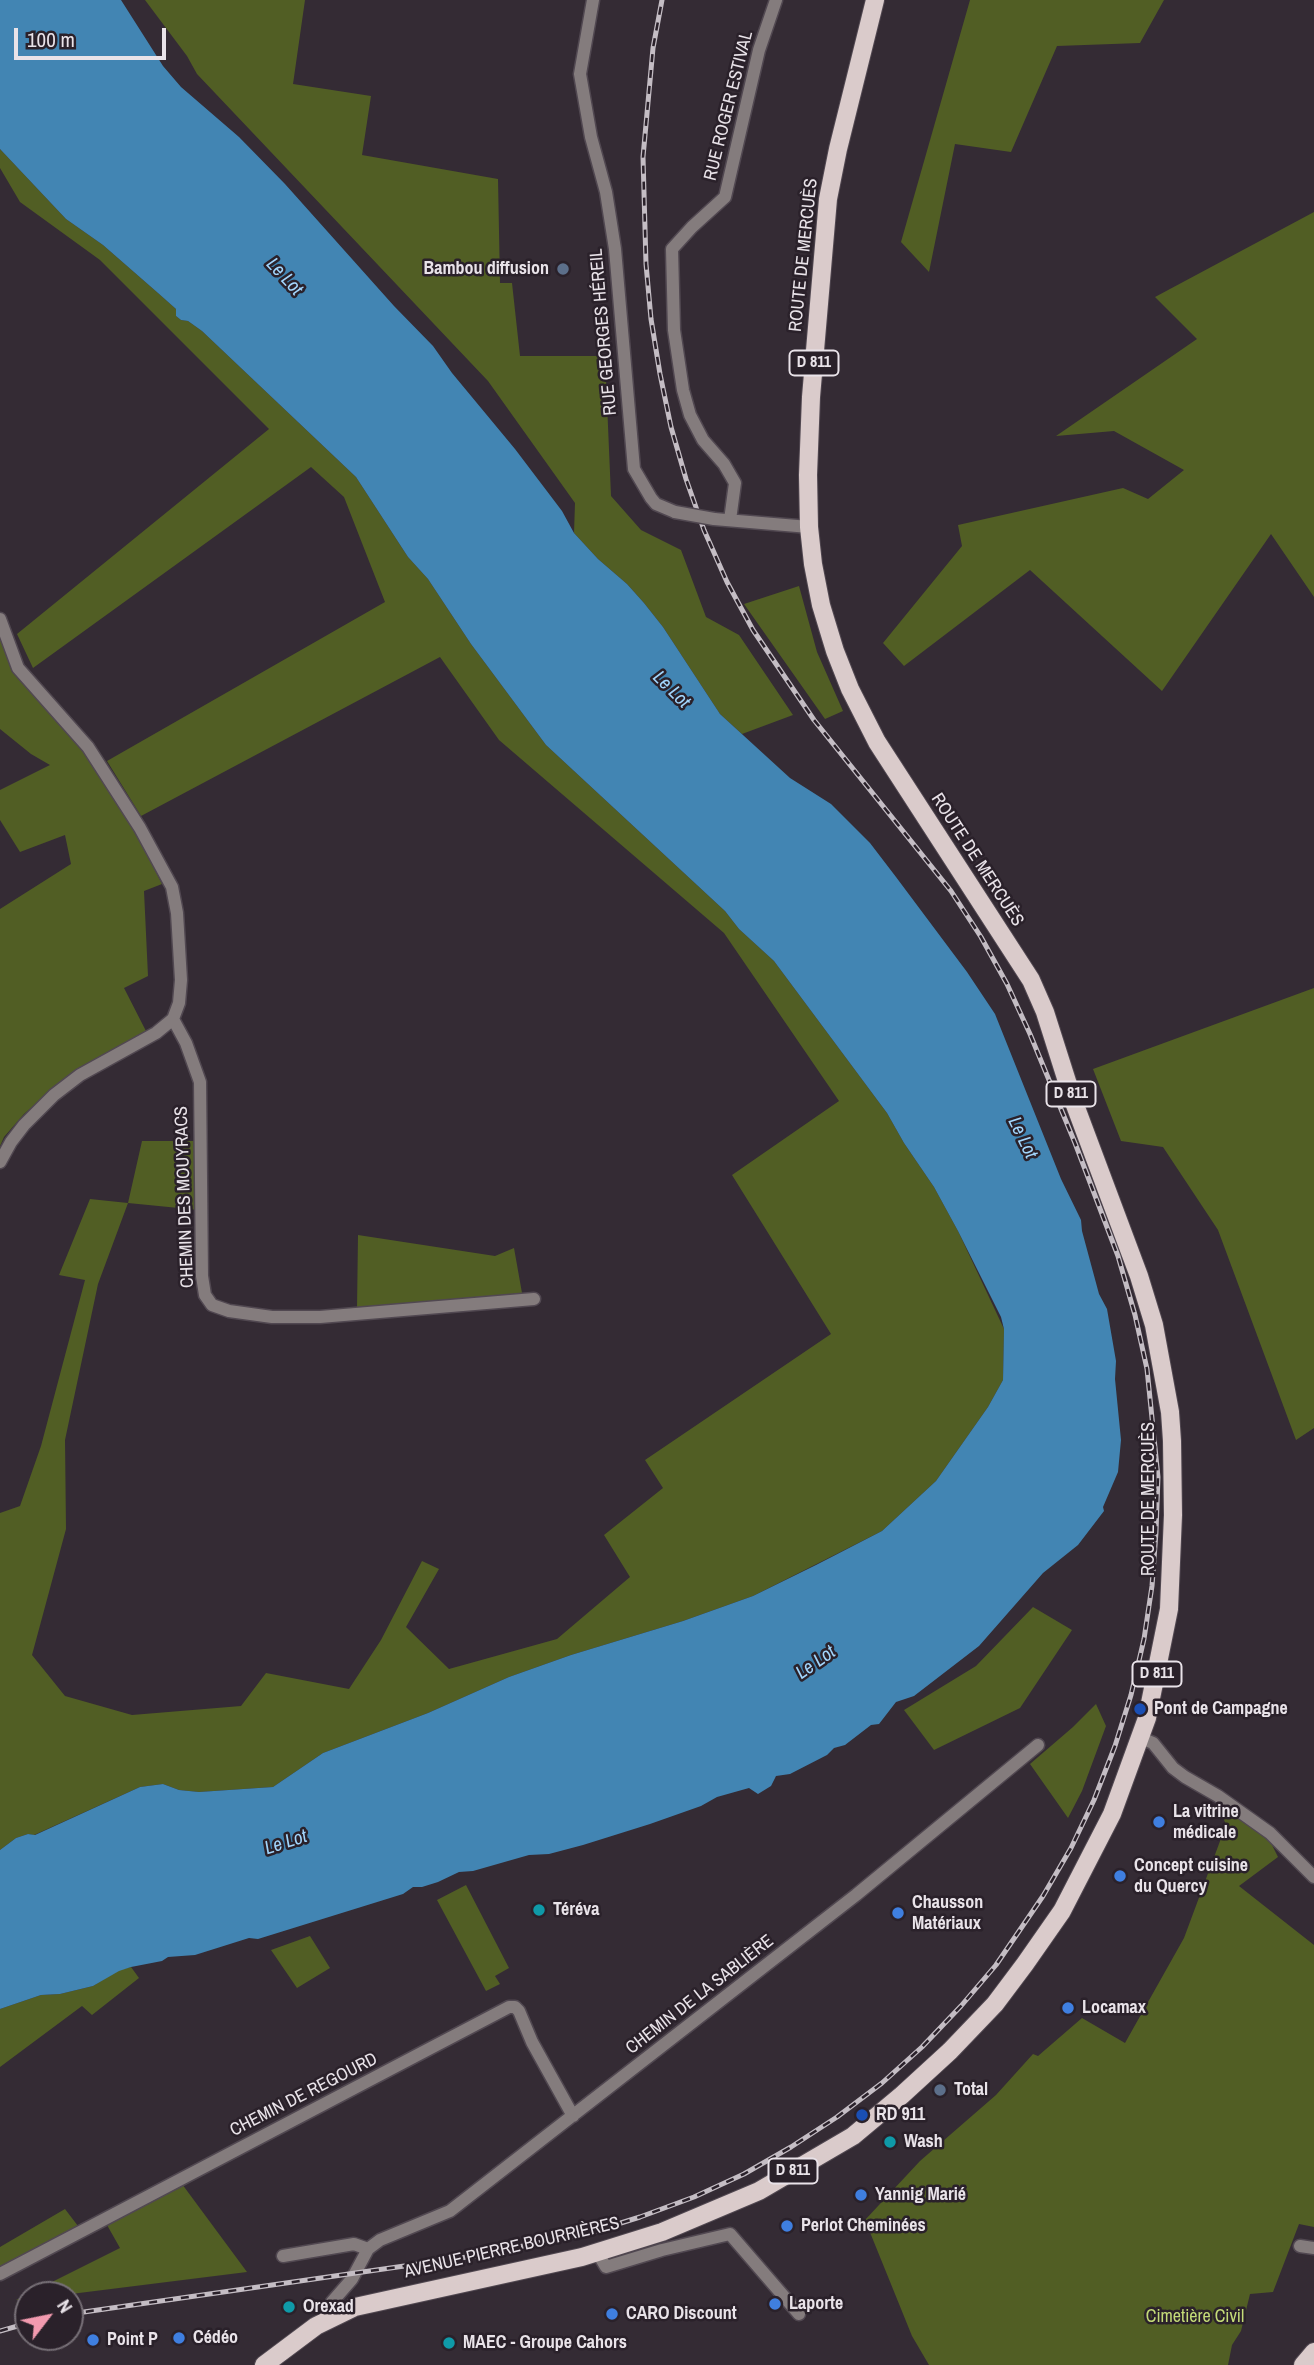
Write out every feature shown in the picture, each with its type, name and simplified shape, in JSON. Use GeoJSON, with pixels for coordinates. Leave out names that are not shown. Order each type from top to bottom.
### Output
{"type":"FeatureCollection","features":[{"type":"Feature","properties":{"kind":"main road","name":"ROUTE DE MERCUÈS"},"geometry":{"type":"LineString","coordinates":[[875,0],[828,199],[811,397],[809,527],[821,605],[850,689],[877,742],[1031,980],[1045,1012],[1072,1097],[1139,1276],[1154,1325],[1170,1412],[1173,1515],[1169,1609],[1142,1738]]}},
{"type":"Feature","properties":{"kind":"main road","name":"AVENUE PIERRE BOURRIÈRES"},"geometry":{"type":"LineString","coordinates":[[264,2365],[329,2318],[355,2307],[597,2252],[662,2232],[759,2191],[853,2136],[930,2071],[995,2004],[1062,1911],[1112,1815],[1142,1738]]}},
{"type":"Feature","properties":{"kind":"main road"},"geometry":{"type":"LineString","coordinates":[[1303,2365],[1314,2352]]}},
{"type":"Feature","properties":{"kind":"street","name":"RUE GEORGES HÉREIL"},"geometry":{"type":"LineString","coordinates":[[593,0],[580,74],[591,137],[606,192],[615,249],[634,468],[656,504],[675,512],[714,519],[809,527]]}},
{"type":"Feature","properties":{"kind":"street","name":"RUE ROGER ESTIVAL"},"geometry":{"type":"LineString","coordinates":[[730,520],[735,483],[724,464],[704,440],[690,415],[683,390],[674,330],[672,249],[725,197],[759,50],[776,0]]}},
{"type":"Feature","properties":{"kind":"street"},"geometry":{"type":"LineString","coordinates":[[0,619],[18,668],[88,747],[140,828],[172,887],[177,913],[181,980],[179,1003],[173,1019],[156,1033],[80,1075],[54,1095],[24,1125],[0,1162]]}},
{"type":"Feature","properties":{"kind":"street","name":"CHEMIN DES MOUYRACS"},"geometry":{"type":"LineString","coordinates":[[173,1019],[186,1043],[200,1082],[202,1276],[205,1295],[212,1305],[229,1311],[272,1317],[320,1317],[534,1299]]}},
{"type":"Feature","properties":{"kind":"street"},"geometry":{"type":"LineString","coordinates":[[1142,1738],[1153,1743],[1173,1768],[1185,1777],[1218,1796],[1270,1833],[1314,1877]]}},
{"type":"Feature","properties":{"kind":"street","name":"CHEMIN DE LA SABLIÈRE"},"geometry":{"type":"LineString","coordinates":[[368,2249],[380,2240],[450,2211],[856,1895],[1038,1745]]}},
{"type":"Feature","properties":{"kind":"street","name":"CHEMIN DE REGOURD"},"geometry":{"type":"LineString","coordinates":[[0,2274],[509,2007],[515,2007],[519,2011],[532,2042],[573,2116]]}},
{"type":"Feature","properties":{"kind":"street"},"geometry":{"type":"LineString","coordinates":[[597,2252],[606,2267],[730,2234],[799,2314]]}},
{"type":"Feature","properties":{"kind":"street"},"geometry":{"type":"LineString","coordinates":[[283,2256],[354,2245],[368,2249],[352,2279],[332,2302],[329,2318]]}},
{"type":"Feature","properties":{"kind":"street"},"geometry":{"type":"LineString","coordinates":[[1300,2246],[1314,2248]]}},
{"type":"Feature","properties":{"kind":"street"},"geometry":{"type":"LineString","coordinates":[[352,2279],[351,2296],[355,2307]]}},
{"type":"Feature","properties":{"kind":"green space"},"geometry":{"type":"Polygon","coordinates":[[[145,0],[305,0],[293,84],[371,96],[362,155],[498,179],[500,283],[512,283],[520,356],[605,356],[611,496],[641,530],[681,550],[706,617],[739,635],[793,715],[742,734],[720,714],[663,627],[644,603],[574,533],[575,503],[488,381],[197,74],[187,56],[145,0]]]}},
{"type":"Feature","properties":{"kind":"green space"},"geometry":{"type":"Polygon","coordinates":[[[970,0],[1164,0],[1140,43],[1057,46],[1011,152],[955,144],[929,272],[901,242],[970,0]]]}},
{"type":"Feature","properties":{"kind":"green space"},"geometry":{"type":"Polygon","coordinates":[[[0,149],[66,219],[103,245],[158,293],[176,309],[176,316],[202,331],[356,477],[408,557],[428,579],[471,644],[546,745],[725,911],[739,929],[774,961],[887,1113],[934,1187],[1004,1329],[1003,1380],[988,1407],[936,1481],[882,1531],[753,1596],[509,1677],[428,1713],[323,1753],[273,1787],[199,1792],[179,1790],[163,1784],[140,1787],[34,1835],[16,1838],[0,1850],[0,1513],[20,1506],[41,1446],[85,1280],[59,1275],[90,1199],[128,1203],[98,1284],[65,1440],[66,1529],[32,1655],[65,1696],[132,1715],[241,1706],[266,1673],[349,1689],[381,1640],[422,1561],[439,1569],[406,1627],[449,1669],[557,1639],[630,1577],[604,1535],[663,1488],[645,1460],[831,1334],[732,1175],[839,1101],[724,933],[499,740],[440,657],[141,816],[107,761],[385,602],[344,497],[311,467],[33,668],[17,634],[269,429],[100,260],[20,202],[0,168],[0,149]]]}},
{"type":"Feature","properties":{"kind":"green space"},"geometry":{"type":"Polygon","coordinates":[[[1314,212],[1314,597],[1271,534],[1162,691],[1030,570],[904,666],[883,643],[962,546],[958,525],[1123,488],[1148,499],[1184,470],[1114,431],[1056,436],[1197,339],[1155,297],[1314,212]]]}},
{"type":"Feature","properties":{"kind":"green space"},"geometry":{"type":"Polygon","coordinates":[[[799,586],[817,652],[843,711],[825,719],[744,604],[799,586]]]}},
{"type":"Feature","properties":{"kind":"green space"},"geometry":{"type":"Polygon","coordinates":[[[0,637],[12,672],[83,748],[134,828],[162,884],[144,891],[148,976],[124,988],[147,1033],[64,1079],[24,1114],[4,1137],[0,1146],[0,909],[71,864],[65,835],[20,852],[0,820],[0,790],[50,765],[31,754],[0,729],[0,637]]]}},
{"type":"Feature","properties":{"kind":"green space"},"geometry":{"type":"Polygon","coordinates":[[[1314,988],[1314,1428],[1296,1440],[1218,1230],[1163,1147],[1121,1141],[1093,1069],[1314,988]]]}},
{"type":"Feature","properties":{"kind":"green space"},"geometry":{"type":"Polygon","coordinates":[[[142,1141],[196,1141],[199,1210],[128,1203],[142,1141]]]}},
{"type":"Feature","properties":{"kind":"green space"},"geometry":{"type":"Polygon","coordinates":[[[358,1235],[495,1256],[514,1248],[522,1293],[357,1309],[358,1235]]]}},
{"type":"Feature","properties":{"kind":"green space"},"geometry":{"type":"Polygon","coordinates":[[[1033,1607],[1072,1630],[1020,1708],[934,1750],[904,1710],[976,1666],[1033,1607]]]}},
{"type":"Feature","properties":{"kind":"green space"},"geometry":{"type":"Polygon","coordinates":[[[1096,1704],[1106,1726],[1082,1791],[1068,1818],[1030,1764],[1096,1704]]]}},
{"type":"Feature","properties":{"kind":"green space","name":"Cimetière Civil"},"geometry":{"type":"Polygon","coordinates":[[[1218,1804],[1270,1841],[1278,1857],[1239,1886],[1314,1945],[1314,2227],[1299,2224],[1273,2292],[1250,2294],[1241,2331],[1232,2345],[1228,2365],[929,2365],[912,2336],[865,2220],[920,2161],[996,2095],[1033,2054],[1038,2056],[1082,2018],[1125,2043],[1184,1938],[1226,1825],[1218,1804]]]}},
{"type":"Feature","properties":{"kind":"green space"},"geometry":{"type":"Polygon","coordinates":[[[466,1885],[509,1968],[495,1976],[500,1984],[486,1991],[437,1900],[466,1885]]]}},
{"type":"Feature","properties":{"kind":"green space"},"geometry":{"type":"Polygon","coordinates":[[[310,1936],[330,1968],[297,1988],[271,1950],[310,1936]]]}},
{"type":"Feature","properties":{"kind":"green space"},"geometry":{"type":"Polygon","coordinates":[[[131,1967],[139,1978],[92,2015],[82,2006],[0,2067],[0,2009],[41,1995],[60,1994],[93,1986],[119,1970],[131,1967]]]}},
{"type":"Feature","properties":{"kind":"green space"},"geometry":{"type":"Polygon","coordinates":[[[182,2184],[247,2272],[84,2292],[84,2281],[54,2281],[120,2248],[107,2225],[182,2184]]]}},
{"type":"Feature","properties":{"kind":"green space"},"geometry":{"type":"Polygon","coordinates":[[[65,2209],[78,2226],[0,2268],[0,2247],[65,2209]]]}},
{"type":"Feature","properties":{"kind":"water","name":"Le Lot"},"geometry":{"type":"Polygon","coordinates":[[[0,0],[121,0],[163,66],[181,87],[239,137],[285,184],[433,346],[562,511],[574,533],[627,584],[663,627],[720,714],[790,778],[831,804],[870,843],[967,972],[995,1014],[1061,1179],[1081,1220],[1099,1294],[1107,1309],[1116,1361],[1115,1379],[1121,1440],[1118,1472],[1103,1507],[1104,1511],[1078,1545],[1043,1573],[979,1646],[914,1696],[896,1702],[879,1724],[871,1725],[845,1745],[834,1748],[827,1755],[790,1774],[776,1776],[771,1786],[758,1794],[749,1788],[717,1797],[701,1806],[583,1845],[459,1872],[438,1882],[413,1887],[403,1894],[258,1939],[249,1938],[195,1955],[168,1957],[162,1961],[131,1967],[93,1986],[60,1994],[41,1995],[0,2009],[0,1850],[16,1838],[35,1835],[140,1787],[163,1784],[179,1790],[199,1792],[273,1787],[323,1753],[428,1713],[509,1677],[753,1596],[882,1531],[936,1481],[988,1407],[1003,1380],[1004,1329],[1001,1317],[934,1187],[887,1113],[774,961],[739,929],[725,911],[546,745],[471,644],[428,579],[408,557],[356,477],[202,331],[176,316],[176,309],[158,293],[103,245],[66,219],[0,149],[0,0]]]}},
{"type":"Feature","properties":{"kind":"railway"},"geometry":{"type":"LineString","coordinates":[[84,2312],[474,2256],[592,2232],[694,2197],[744,2174],[791,2147],[882,2083],[922,2047],[996,1965],[1043,1896],[1071,1848],[1094,1800],[1131,1695],[1144,1639],[1152,1586],[1158,1477],[1147,1369],[1118,1256],[1075,1143],[1007,984],[951,891],[814,720],[753,630],[727,582],[704,530],[671,427],[651,319],[646,264],[643,157],[653,48],[662,0]]}},
{"type":"Feature","properties":{"kind":"railway"},"geometry":{"type":"LineString","coordinates":[[0,2331],[14,2327]]}},
{"type":"Feature","properties":{"kind":"place","name":"Bambou diffusion"},"geometry":{"type":"Point","coordinates":[563,269]}},
{"type":"Feature","properties":{"kind":"place","name":"Pont de Campagne"},"geometry":{"type":"Point","coordinates":[1140,1709]}},
{"type":"Feature","properties":{"kind":"place","name":"La vitrine médicale"},"geometry":{"type":"Point","coordinates":[1159,1822]}},
{"type":"Feature","properties":{"kind":"place","name":"Concept cuisine du Quercy"},"geometry":{"type":"Point","coordinates":[1120,1876]}},
{"type":"Feature","properties":{"kind":"place","name":"Téréva"},"geometry":{"type":"Point","coordinates":[539,1910]}},
{"type":"Feature","properties":{"kind":"place","name":"Chausson Matériaux"},"geometry":{"type":"Point","coordinates":[898,1913]}},
{"type":"Feature","properties":{"kind":"place","name":"Locamax"},"geometry":{"type":"Point","coordinates":[1068,2008]}},
{"type":"Feature","properties":{"kind":"place","name":"Total"},"geometry":{"type":"Point","coordinates":[940,2090]}},
{"type":"Feature","properties":{"kind":"place","name":"RD 911"},"geometry":{"type":"Point","coordinates":[862,2115]}},
{"type":"Feature","properties":{"kind":"place","name":"Wash"},"geometry":{"type":"Point","coordinates":[890,2142]}},
{"type":"Feature","properties":{"kind":"place","name":"Yannig Marié"},"geometry":{"type":"Point","coordinates":[861,2195]}},
{"type":"Feature","properties":{"kind":"place","name":"Perlot Cheminées"},"geometry":{"type":"Point","coordinates":[787,2226]}},
{"type":"Feature","properties":{"kind":"place","name":"Laporte"},"geometry":{"type":"Point","coordinates":[775,2304]}},
{"type":"Feature","properties":{"kind":"place","name":"Orexad"},"geometry":{"type":"Point","coordinates":[289,2307]}},
{"type":"Feature","properties":{"kind":"place","name":"CARO Discount"},"geometry":{"type":"Point","coordinates":[612,2314]}},
{"type":"Feature","properties":{"kind":"place","name":"Cédéo"},"geometry":{"type":"Point","coordinates":[179,2338]}},
{"type":"Feature","properties":{"kind":"place","name":"Point P"},"geometry":{"type":"Point","coordinates":[93,2340]}},
{"type":"Feature","properties":{"kind":"place","name":"MAEC - Groupe Cahors"},"geometry":{"type":"Point","coordinates":[449,2343]}}]}
